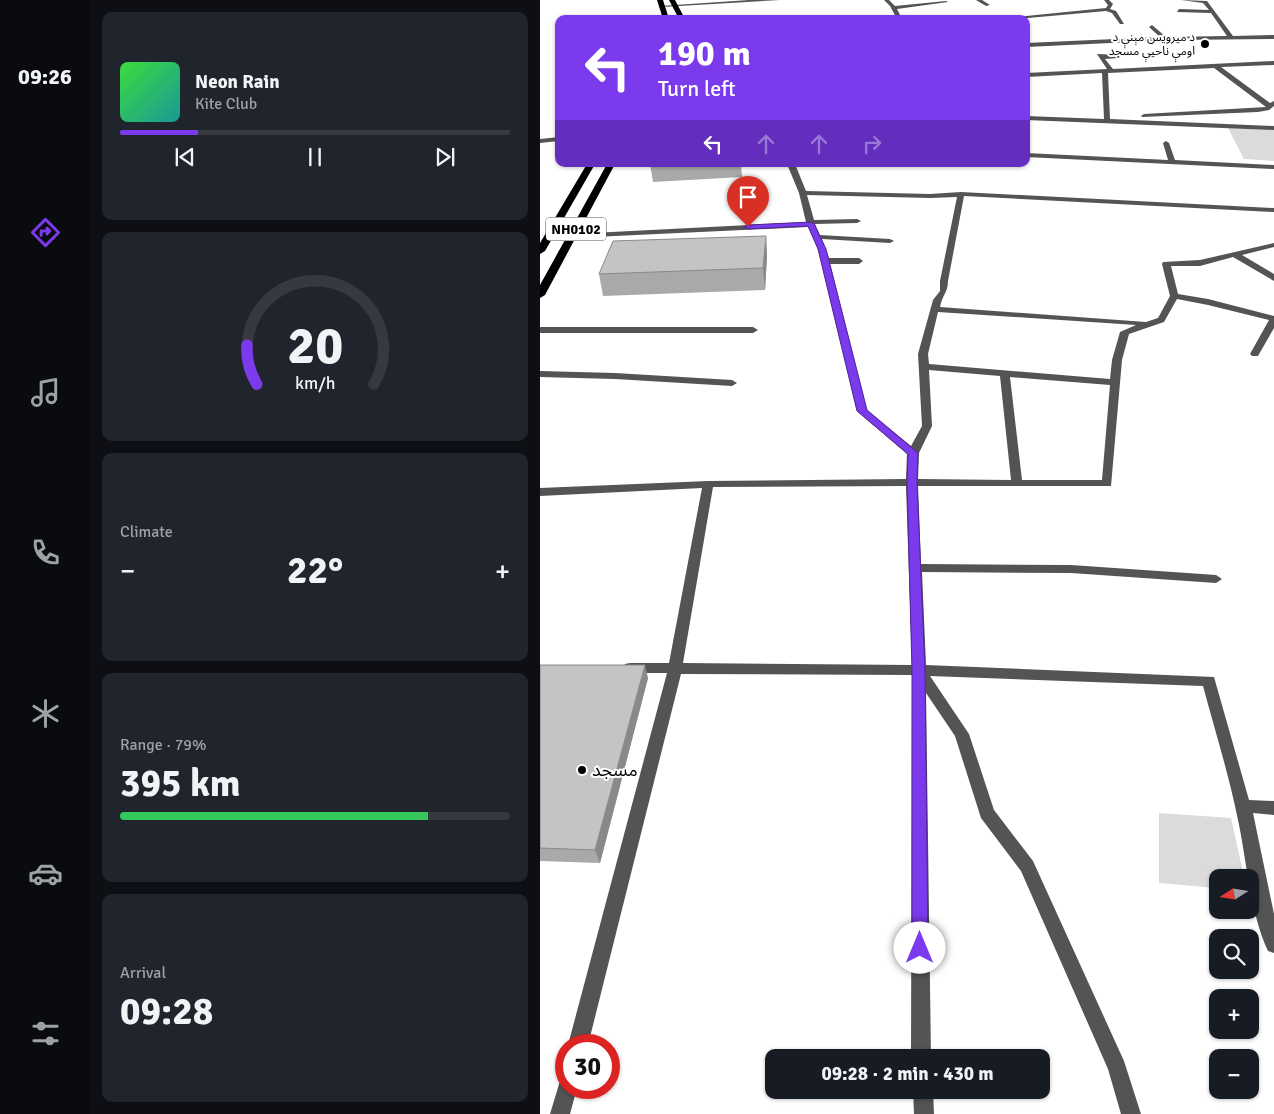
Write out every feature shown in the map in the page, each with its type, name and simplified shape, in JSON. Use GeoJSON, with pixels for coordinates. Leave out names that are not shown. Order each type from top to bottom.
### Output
{"type":"FeatureCollection","features":[{"type":"Feature","properties":{"kind":"highway"},"geometry":{"type":"LineString","coordinates":[[661,3],[665,15]]}},
{"type":"Feature","properties":{"kind":"highway"},"geometry":{"type":"LineString","coordinates":[[673,3],[680,15]]}},
{"type":"Feature","properties":{"kind":"highway","name":"NH0102"},"geometry":{"type":"LineString","coordinates":[[540,251],[590,167]]}},
{"type":"Feature","properties":{"kind":"highway","name":"NH0102"},"geometry":{"type":"LineString","coordinates":[[540,295],[609,167]]}},
{"type":"Feature","properties":{"kind":"street"},"geometry":{"type":"LineString","coordinates":[[661,3],[778,0]]}},
{"type":"Feature","properties":{"kind":"street"},"geometry":{"type":"LineString","coordinates":[[886,0],[898,15]]}},
{"type":"Feature","properties":{"kind":"street"},"geometry":{"type":"LineString","coordinates":[[978,0],[988,5]]}},
{"type":"Feature","properties":{"kind":"street"},"geometry":{"type":"LineString","coordinates":[[1106,0],[1110,6],[1107,9]]}},
{"type":"Feature","properties":{"kind":"street"},"geometry":{"type":"LineString","coordinates":[[1183,0],[1205,1],[1231,37]]}},
{"type":"Feature","properties":{"kind":"street"},"geometry":{"type":"LineString","coordinates":[[1241,0],[1257,3]]}},
{"type":"Feature","properties":{"kind":"street"},"geometry":{"type":"LineString","coordinates":[[894,8],[946,2]]}},
{"type":"Feature","properties":{"kind":"street"},"geometry":{"type":"LineString","coordinates":[[1030,16],[1107,9],[1114,12],[1122,22]]}},
{"type":"Feature","properties":{"kind":"street"},"geometry":{"type":"LineString","coordinates":[[1179,11],[1213,12]]}},
{"type":"Feature","properties":{"kind":"street"},"geometry":{"type":"LineString","coordinates":[[1152,27],[1164,38]]}},
{"type":"Feature","properties":{"kind":"street"},"geometry":{"type":"LineString","coordinates":[[1264,37],[1274,43]]}},
{"type":"Feature","properties":{"kind":"street"},"geometry":{"type":"LineString","coordinates":[[1030,45],[1164,38],[1274,37]]}},
{"type":"Feature","properties":{"kind":"street"},"geometry":{"type":"LineString","coordinates":[[1107,121],[1108,71],[1100,56],[1119,56]]}},
{"type":"Feature","properties":{"kind":"street"},"geometry":{"type":"LineString","coordinates":[[1030,75],[1274,63]]}},
{"type":"Feature","properties":{"kind":"street"},"geometry":{"type":"LineString","coordinates":[[1107,121],[1125,117],[1258,110],[1267,109],[1271,104],[1215,66]]}},
{"type":"Feature","properties":{"kind":"street"},"geometry":{"type":"LineString","coordinates":[[1030,118],[1274,128]]}},
{"type":"Feature","properties":{"kind":"street"},"geometry":{"type":"LineString","coordinates":[[540,141],[555,139]]}},
{"type":"Feature","properties":{"kind":"street"},"geometry":{"type":"LineString","coordinates":[[1166,143],[1172,162]]}},
{"type":"Feature","properties":{"kind":"street"},"geometry":{"type":"LineString","coordinates":[[1030,155],[1274,167]]}},
{"type":"Feature","properties":{"kind":"street"},"geometry":{"type":"LineString","coordinates":[[792,167],[803,193],[810,223],[825,261],[862,411],[913,453]]}},
{"type":"Feature","properties":{"kind":"street"},"geometry":{"type":"LineString","coordinates":[[803,193],[930,196],[961,194],[1274,210]]}},
{"type":"Feature","properties":{"kind":"street"},"geometry":{"type":"LineString","coordinates":[[921,1049],[918,670],[912,482],[913,453],[927,426],[923,354],[937,300],[944,291],[944,281],[961,194]]}},
{"type":"Feature","properties":{"kind":"street"},"geometry":{"type":"LineString","coordinates":[[572,236],[857,221]]}},
{"type":"Feature","properties":{"kind":"street"},"geometry":{"type":"LineString","coordinates":[[817,237],[846,237],[890,241]]}},
{"type":"Feature","properties":{"kind":"street"},"geometry":{"type":"LineString","coordinates":[[540,492],[708,484],[912,482],[1107,484],[1117,360],[1124,332],[1161,320],[1168,312],[1174,296],[1166,264],[1200,263],[1274,246]]}},
{"type":"Feature","properties":{"kind":"street"},"geometry":{"type":"LineString","coordinates":[[1235,255],[1274,278]]}},
{"type":"Feature","properties":{"kind":"street"},"geometry":{"type":"LineString","coordinates":[[825,261],[859,261]]}},
{"type":"Feature","properties":{"kind":"street"},"geometry":{"type":"LineString","coordinates":[[1174,296],[1208,302],[1274,319],[1254,354]]}},
{"type":"Feature","properties":{"kind":"street"},"geometry":{"type":"LineString","coordinates":[[935,309],[1148,324]]}},
{"type":"Feature","properties":{"kind":"street"},"geometry":{"type":"LineString","coordinates":[[540,330],[753,330]]}},
{"type":"Feature","properties":{"kind":"street"},"geometry":{"type":"LineString","coordinates":[[924,367],[1115,382]]}},
{"type":"Feature","properties":{"kind":"street"},"geometry":{"type":"LineString","coordinates":[[540,374],[615,376],[732,383]]}},
{"type":"Feature","properties":{"kind":"street"},"geometry":{"type":"LineString","coordinates":[[1005,374],[1017,483]]}},
{"type":"Feature","properties":{"kind":"street"},"geometry":{"type":"LineString","coordinates":[[581,1034],[675,668],[708,484]]}},
{"type":"Feature","properties":{"kind":"street"},"geometry":{"type":"LineString","coordinates":[[915,568],[1071,569],[1216,579]]}},
{"type":"Feature","properties":{"kind":"street"},"geometry":{"type":"LineString","coordinates":[[617,668],[918,670],[1209,681],[1243,806],[1265,913],[1274,945]]}},
{"type":"Feature","properties":{"kind":"street"},"geometry":{"type":"LineString","coordinates":[[918,670],[962,734],[987,813],[1026,866],[1117,1068],[1131,1114]]}},
{"type":"Feature","properties":{"kind":"street"},"geometry":{"type":"LineString","coordinates":[[1243,806],[1274,808]]}},
{"type":"Feature","properties":{"kind":"street"},"geometry":{"type":"LineString","coordinates":[[560,1114],[564,1099]]}},
{"type":"Feature","properties":{"kind":"street"},"geometry":{"type":"LineString","coordinates":[[923,1099],[924,1114]]}},
{"type":"Feature","properties":{"kind":"shaded area"},"geometry":{"type":"Polygon","coordinates":[[[1228,128],[1274,130],[1274,161],[1244,159],[1228,128]]]}},
{"type":"Feature","properties":{"kind":"shaded area"},"geometry":{"type":"Polygon","coordinates":[[[1159,813],[1231,818],[1242,869],[1209,869],[1209,887],[1159,883],[1159,813]]]}},
{"type":"Feature","properties":{"kind":"building"},"geometry":{"type":"Polygon","coordinates":[[[766,236],[763,268],[599,274],[613,241],[766,236]]]}},
{"type":"Feature","properties":{"kind":"building","name":"مسجد"},"geometry":{"type":"Polygon","coordinates":[[[540,665],[645,665],[595,850],[540,848],[540,665]]]}},
{"type":"Feature","properties":{"kind":"place","name":"د ميرویس مېنې د اومې ناحيې مسجد"},"geometry":{"type":"Point","coordinates":[1205,44]}},
{"type":"Feature","properties":{"kind":"place","name":"مسجد"},"geometry":{"type":"Point","coordinates":[582,770]}},
{"type":"Feature","properties":{"kind":"route"},"geometry":{"type":"LineString","coordinates":[[748,227],[811,224],[822,249],[862,411],[913,453],[912,482],[918,670],[920,948]]}}]}
